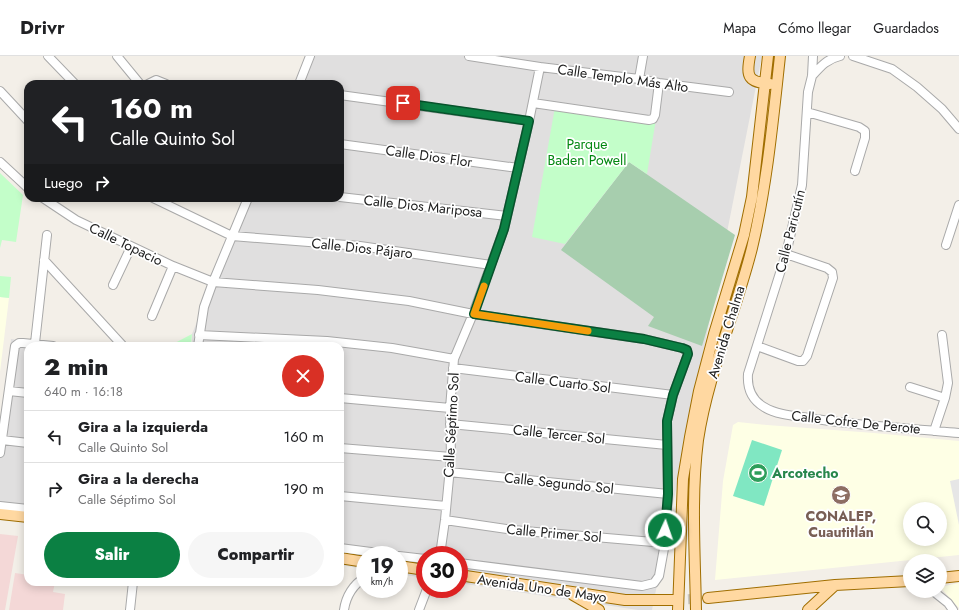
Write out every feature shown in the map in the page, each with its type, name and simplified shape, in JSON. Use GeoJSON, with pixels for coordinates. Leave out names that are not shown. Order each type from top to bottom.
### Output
{"type":"FeatureCollection","features":[{"type":"Feature","properties":{"kind":"main road"},"geometry":{"type":"LineString","coordinates":[[750,56],[748,69],[749,76],[755,82],[777,84]]}},
{"type":"Feature","properties":{"kind":"main road","name":"Avenida Chalma"},"geometry":{"type":"LineString","coordinates":[[678,610],[683,479],[699,391],[714,334],[744,235],[752,197],[768,56]]}},
{"type":"Feature","properties":{"kind":"main road","name":"Avenida Chalma"},"geometry":{"type":"LineString","coordinates":[[696,610],[694,478],[698,440],[710,386],[752,249],[763,195],[780,56]]}},
{"type":"Feature","properties":{"kind":"main road"},"geometry":{"type":"LineString","coordinates":[[683,479],[694,478]]}},
{"type":"Feature","properties":{"kind":"main road"},"geometry":{"type":"LineString","coordinates":[[4,511],[24,516]]}},
{"type":"Feature","properties":{"kind":"main road"},"geometry":{"type":"LineString","coordinates":[[344,559],[356,561]]}},
{"type":"Feature","properties":{"kind":"main road","name":"Avenida Uno de Mayo"},"geometry":{"type":"LineString","coordinates":[[468,576],[625,600],[673,600]]}},
{"type":"Feature","properties":{"kind":"main road"},"geometry":{"type":"LineString","coordinates":[[947,577],[959,576]]}},
{"type":"Feature","properties":{"kind":"main road"},"geometry":{"type":"LineString","coordinates":[[708,598],[835,585],[903,581]]}},
{"type":"Feature","properties":{"kind":"main road"},"geometry":{"type":"LineString","coordinates":[[808,610],[835,585]]}},
{"type":"Feature","properties":{"kind":"main road"},"geometry":{"type":"LineString","coordinates":[[564,591],[599,610]]}},
{"type":"Feature","properties":{"kind":"street"},"geometry":{"type":"LineString","coordinates":[[48,56],[71,80]]}},
{"type":"Feature","properties":{"kind":"street"},"geometry":{"type":"LineString","coordinates":[[117,56],[137,80]]}},
{"type":"Feature","properties":{"kind":"street"},"geometry":{"type":"LineString","coordinates":[[301,80],[310,56]]}},
{"type":"Feature","properties":{"kind":"street","name":"Calle Templo Más Alto"},"geometry":{"type":"LineString","coordinates":[[469,56],[730,92]]}},
{"type":"Feature","properties":{"kind":"street"},"geometry":{"type":"LineString","coordinates":[[639,79],[643,56]]}},
{"type":"Feature","properties":{"kind":"street","name":"Calle Paricutín"},"geometry":{"type":"LineString","coordinates":[[756,400],[750,392],[747,384],[748,374],[786,254],[802,185],[808,92],[812,76],[813,56]]}},
{"type":"Feature","properties":{"kind":"street"},"geometry":{"type":"LineString","coordinates":[[812,76],[825,62],[831,58],[840,56]]}},
{"type":"Feature","properties":{"kind":"street"},"geometry":{"type":"LineString","coordinates":[[853,56],[869,59],[892,69],[917,87],[942,109],[959,129]]}},
{"type":"Feature","properties":{"kind":"street","name":"Calle Séptimo Sol"},"geometry":{"type":"LineString","coordinates":[[441,546],[450,472],[450,408],[454,359],[474,314],[507,216],[540,67]]}},
{"type":"Feature","properties":{"kind":"street"},"geometry":{"type":"LineString","coordinates":[[532,103],[649,120],[653,119],[655,115],[659,83]]}},
{"type":"Feature","properties":{"kind":"street"},"geometry":{"type":"LineString","coordinates":[[0,91],[24,117]]}},
{"type":"Feature","properties":{"kind":"street"},"geometry":{"type":"LineString","coordinates":[[344,96],[529,121]]}},
{"type":"Feature","properties":{"kind":"street"},"geometry":{"type":"LineString","coordinates":[[807,112],[859,126],[865,130],[865,138],[855,171]]}},
{"type":"Feature","properties":{"kind":"street","name":"Calle Dios Flor"},"geometry":{"type":"LineString","coordinates":[[344,145],[518,168]]}},
{"type":"Feature","properties":{"kind":"street"},"geometry":{"type":"LineString","coordinates":[[0,162],[24,183]]}},
{"type":"Feature","properties":{"kind":"street","name":"Calle Dios Mariposa"},"geometry":{"type":"LineString","coordinates":[[344,197],[507,216]]}},
{"type":"Feature","properties":{"kind":"street","name":"Calle Topacio"},"geometry":{"type":"LineString","coordinates":[[49,202],[76,220],[131,247],[213,282],[318,290],[402,300],[474,314],[644,339],[682,348],[687,350],[688,354],[673,395]]}},
{"type":"Feature","properties":{"kind":"street"},"geometry":{"type":"LineString","coordinates":[[161,202],[232,236]]}},
{"type":"Feature","properties":{"kind":"street"},"geometry":{"type":"LineString","coordinates":[[198,342],[204,307],[246,202]]}},
{"type":"Feature","properties":{"kind":"street"},"geometry":{"type":"LineString","coordinates":[[946,245],[959,205]]}},
{"type":"Feature","properties":{"kind":"street"},"geometry":{"type":"LineString","coordinates":[[35,342],[47,235]]}},
{"type":"Feature","properties":{"kind":"street","name":"Calle Dios Pájaro"},"geometry":{"type":"LineString","coordinates":[[232,236],[360,246],[491,265]]}},
{"type":"Feature","properties":{"kind":"street"},"geometry":{"type":"LineString","coordinates":[[113,285],[131,247]]}},
{"type":"Feature","properties":{"kind":"street"},"geometry":{"type":"LineString","coordinates":[[757,346],[798,361],[803,361],[808,356],[833,278],[832,272],[827,268],[786,254]]}},
{"type":"Feature","properties":{"kind":"street"},"geometry":{"type":"LineString","coordinates":[[44,260],[119,342]]}},
{"type":"Feature","properties":{"kind":"street"},"geometry":{"type":"LineString","coordinates":[[152,316],[173,266]]}},
{"type":"Feature","properties":{"kind":"street"},"geometry":{"type":"LineString","coordinates":[[199,335],[336,342]]}},
{"type":"Feature","properties":{"kind":"street"},"geometry":{"type":"LineString","coordinates":[[934,430],[948,383],[942,335]]}},
{"type":"Feature","properties":{"kind":"street"},"geometry":{"type":"LineString","coordinates":[[0,453],[14,350],[17,344],[24,343]]}},
{"type":"Feature","properties":{"kind":"street"},"geometry":{"type":"LineString","coordinates":[[344,343],[392,348],[454,359]]}},
{"type":"Feature","properties":{"kind":"street","name":"Calle Cuarto Sol"},"geometry":{"type":"LineString","coordinates":[[454,368],[673,395]]}},
{"type":"Feature","properties":{"kind":"street"},"geometry":{"type":"LineString","coordinates":[[910,387],[944,398]]}},
{"type":"Feature","properties":{"kind":"street"},"geometry":{"type":"LineString","coordinates":[[8,391],[24,393]]}},
{"type":"Feature","properties":{"kind":"street"},"geometry":{"type":"LineString","coordinates":[[468,564],[642,586],[654,583],[660,576],[665,543],[668,494],[667,421],[673,395]]}},
{"type":"Feature","properties":{"kind":"street"},"geometry":{"type":"LineString","coordinates":[[344,398],[450,408]]}},
{"type":"Feature","properties":{"kind":"street","name":"Calle Cofre De Perote"},"geometry":{"type":"LineString","coordinates":[[756,400],[764,408],[782,414],[821,420],[959,433]]}},
{"type":"Feature","properties":{"kind":"street","name":"Calle Tercer Sol"},"geometry":{"type":"LineString","coordinates":[[450,424],[667,445]]}},
{"type":"Feature","properties":{"kind":"street"},"geometry":{"type":"LineString","coordinates":[[2,440],[24,443]]}},
{"type":"Feature","properties":{"kind":"street"},"geometry":{"type":"LineString","coordinates":[[344,448],[451,457]]}},
{"type":"Feature","properties":{"kind":"street","name":"Calle Segundo Sol"},"geometry":{"type":"LineString","coordinates":[[450,472],[668,494]]}},
{"type":"Feature","properties":{"kind":"street"},"geometry":{"type":"LineString","coordinates":[[344,496],[446,506]]}},
{"type":"Feature","properties":{"kind":"street"},"geometry":{"type":"LineString","coordinates":[[4,511],[24,509]]}},
{"type":"Feature","properties":{"kind":"street","name":"Calle Primer Sol"},"geometry":{"type":"LineString","coordinates":[[445,520],[513,530],[665,543]]}},
{"type":"Feature","properties":{"kind":"street"},"geometry":{"type":"LineString","coordinates":[[344,549],[356,550]]}},
{"type":"Feature","properties":{"kind":"street"},"geometry":{"type":"LineString","coordinates":[[344,610],[346,600],[352,588],[356,585]]}},
{"type":"Feature","properties":{"kind":"street"},"geometry":{"type":"LineString","coordinates":[[130,610],[133,586]]}},
{"type":"Feature","properties":{"kind":"street"},"geometry":{"type":"LineString","coordinates":[[419,610],[424,598]]}},
{"type":"Feature","properties":{"kind":"street"},"geometry":{"type":"LineString","coordinates":[[941,598],[953,610]]}},
{"type":"Feature","properties":{"kind":"shaded area"},"geometry":{"type":"Polygon","coordinates":[[[313,56],[762,56],[652,610],[638,610],[468,584],[468,546],[416,546],[416,577],[408,575],[408,546],[356,546],[356,568],[344,566],[344,342],[192,342],[192,334],[248,202],[344,202],[344,80],[303,80],[313,56]]]}},
{"type":"Feature","properties":{"kind":"shaded area"},"geometry":{"type":"Polygon","coordinates":[[[0,297],[9,298],[0,372],[0,297]]]}},
{"type":"Feature","properties":{"kind":"shaded area"},"geometry":{"type":"Polygon","coordinates":[[[11,339],[33,342],[24,342],[24,517],[0,514],[0,456],[11,339]]]}},
{"type":"Feature","properties":{"kind":"shaded area","name":"CONALEP, Cuautitlán"},"geometry":{"type":"Polygon","coordinates":[[[738,422],[959,441],[959,555],[947,556],[947,554],[903,554],[903,561],[715,580],[723,481],[733,425],[738,422]]]}},
{"type":"Feature","properties":{"kind":"shaded area"},"geometry":{"type":"Polygon","coordinates":[[[959,479],[959,525],[950,481],[959,479]]]}},
{"type":"Feature","properties":{"kind":"shaded area"},"geometry":{"type":"Polygon","coordinates":[[[0,534],[18,536],[5,610],[0,610],[0,534]]]}},
{"type":"Feature","properties":{"kind":"shaded area"},"geometry":{"type":"Polygon","coordinates":[[[15,573],[24,574],[24,586],[54,586],[53,592],[65,594],[63,610],[9,610],[15,573]]]}},
{"type":"Feature","properties":{"kind":"shaded area"},"geometry":{"type":"Polygon","coordinates":[[[959,583],[959,608],[947,595],[947,586],[959,583]]]}},
{"type":"Feature","properties":{"kind":"green space","name":"Parque Baden Powell"},"geometry":{"type":"Polygon","coordinates":[[[555,107],[656,119],[647,174],[629,162],[565,244],[532,237],[555,107]]]}},
{"type":"Feature","properties":{"kind":"green space"},"geometry":{"type":"Polygon","coordinates":[[[629,162],[735,235],[702,346],[648,326],[654,317],[561,250],[629,162]]]}},
{"type":"Feature","properties":{"kind":"green space"},"geometry":{"type":"Polygon","coordinates":[[[0,173],[23,195],[16,242],[2,240],[0,248],[0,173]]]}},
{"type":"Feature","properties":{"kind":"green space"},"geometry":{"type":"Polygon","coordinates":[[[0,276],[11,277],[9,298],[0,297],[0,276]]]}},
{"type":"Feature","properties":{"kind":"green space"},"geometry":{"type":"Polygon","coordinates":[[[192,334],[191,342],[177,342],[192,334]]]}},
{"type":"Feature","properties":{"kind":"green space","name":"Arcotecho"},"geometry":{"type":"Polygon","coordinates":[[[752,440],[782,450],[764,506],[733,496],[752,440]]]}},
{"type":"Feature","properties":{"kind":"tunnel"},"geometry":{"type":"LineString","coordinates":[[673,600],[708,598]]}},
{"type":"Feature","properties":{"kind":"slow traffic"},"geometry":{"type":"LineString","coordinates":[[484,286],[474,314],[588,331]]}},
{"type":"Feature","properties":{"kind":"place","name":"Arcotecho"},"geometry":{"type":"Point","coordinates":[758,473]}},
{"type":"Feature","properties":{"kind":"place","name":"CONALEP, Cuautitlán"},"geometry":{"type":"Point","coordinates":[841,495]}},
{"type":"Feature","properties":{"kind":"route"},"geometry":{"type":"LineString","coordinates":[[403,103],[529,121],[504,229],[474,314],[644,339],[687,350],[688,354],[673,395],[667,421],[668,494],[665,530]]}}]}
